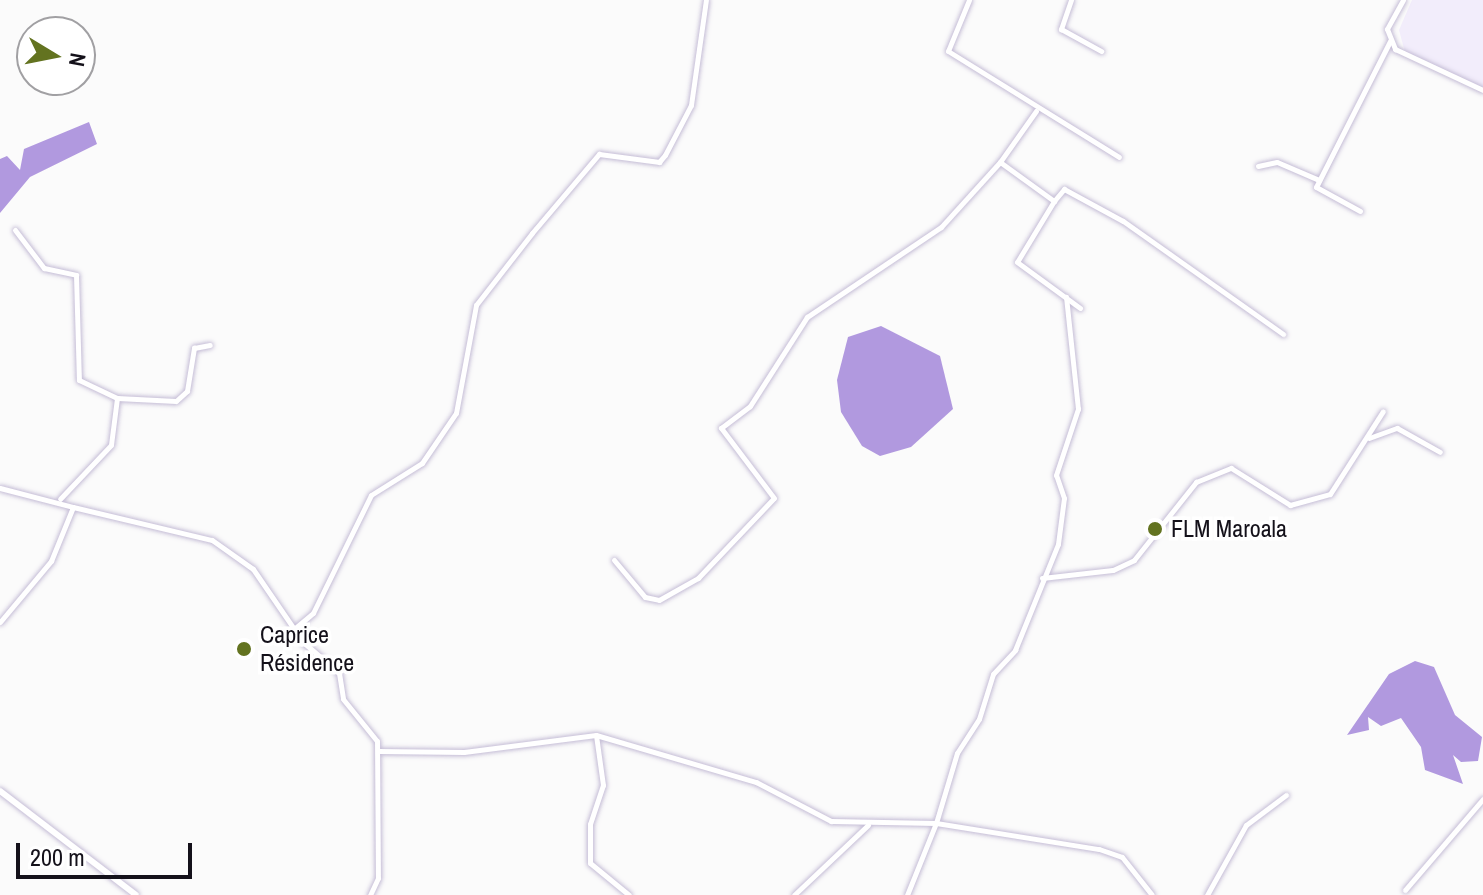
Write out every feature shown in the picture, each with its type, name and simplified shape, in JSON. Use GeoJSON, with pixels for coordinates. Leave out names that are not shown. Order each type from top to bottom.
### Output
{"type":"FeatureCollection","features":[{"type":"Feature","properties":{"kind":"main road"},"geometry":{"type":"LineString","coordinates":[[0,791],[136,895]]}},
{"type":"Feature","properties":{"kind":"street"},"geometry":{"type":"LineString","coordinates":[[294,629],[313,613],[371,495],[422,463],[456,413],[476,305],[532,233],[599,154],[659,162],[665,155],[691,105],[706,0]]}},
{"type":"Feature","properties":{"kind":"street"},"geometry":{"type":"LineString","coordinates":[[969,0],[948,51],[1036,111],[1119,157]]}},
{"type":"Feature","properties":{"kind":"street"},"geometry":{"type":"LineString","coordinates":[[1071,0],[1061,29],[1101,51]]}},
{"type":"Feature","properties":{"kind":"street"},"geometry":{"type":"LineString","coordinates":[[1403,0],[1387,29],[1390,41],[1406,56],[1483,90]]}},
{"type":"Feature","properties":{"kind":"street"},"geometry":{"type":"LineString","coordinates":[[1360,211],[1320,193],[1319,180],[1390,41]]}},
{"type":"Feature","properties":{"kind":"street"},"geometry":{"type":"LineString","coordinates":[[614,560],[645,597],[659,600],[698,578],[774,498],[721,428],[750,406],[807,317],[941,227],[1000,162],[1036,111]]}},
{"type":"Feature","properties":{"kind":"street"},"geometry":{"type":"LineString","coordinates":[[1000,162],[1054,201]]}},
{"type":"Feature","properties":{"kind":"street"},"geometry":{"type":"LineString","coordinates":[[1258,166],[1277,162],[1319,180]]}},
{"type":"Feature","properties":{"kind":"street"},"geometry":{"type":"LineString","coordinates":[[1080,308],[1017,262],[1064,189],[1123,221],[1283,334]]}},
{"type":"Feature","properties":{"kind":"street"},"geometry":{"type":"LineString","coordinates":[[15,230],[44,268],[76,275],[79,380],[117,398],[176,401],[187,391],[194,348],[210,345]]}},
{"type":"Feature","properties":{"kind":"street"},"geometry":{"type":"LineString","coordinates":[[907,895],[936,823],[957,753],[979,719],[993,674],[1015,650],[1041,578],[1058,544],[1064,498],[1056,475],[1078,409],[1066,297]]}},
{"type":"Feature","properties":{"kind":"street"},"geometry":{"type":"LineString","coordinates":[[60,499],[111,445],[117,398]]}},
{"type":"Feature","properties":{"kind":"street"},"geometry":{"type":"LineString","coordinates":[[1041,578],[1113,570],[1134,560],[1196,482],[1231,468],[1290,505],[1307,504],[1330,494],[1383,411]]}},
{"type":"Feature","properties":{"kind":"street"},"geometry":{"type":"LineString","coordinates":[[1368,438],[1397,428],[1440,452]]}},
{"type":"Feature","properties":{"kind":"street"},"geometry":{"type":"LineString","coordinates":[[0,488],[60,499],[73,507],[212,540],[253,569],[294,629],[339,673],[343,699],[378,751],[378,878],[370,895]]}},
{"type":"Feature","properties":{"kind":"street"},"geometry":{"type":"LineString","coordinates":[[0,622],[51,561],[73,507]]}},
{"type":"Feature","properties":{"kind":"street"},"geometry":{"type":"LineString","coordinates":[[378,751],[464,752],[596,735],[756,782],[831,821],[869,825],[936,823],[1099,849],[1122,857],[1152,895]]}},
{"type":"Feature","properties":{"kind":"street"},"geometry":{"type":"LineString","coordinates":[[596,735],[603,785],[590,824],[590,863],[629,895]]}},
{"type":"Feature","properties":{"kind":"street"},"geometry":{"type":"LineString","coordinates":[[1207,895],[1246,825],[1286,795]]}},
{"type":"Feature","properties":{"kind":"street"},"geometry":{"type":"LineString","coordinates":[[1405,890],[1483,799]]}},
{"type":"Feature","properties":{"kind":"street"},"geometry":{"type":"LineString","coordinates":[[794,895],[869,825]]}},
{"type":"Feature","properties":{"kind":"shaded area"},"geometry":{"type":"Polygon","coordinates":[[[1412,0],[1483,0],[1483,90],[1406,56],[1399,30],[1412,0]]]}},
{"type":"Feature","properties":{"kind":"shaded area"},"geometry":{"type":"Polygon","coordinates":[[[89,122],[97,144],[30,177],[0,213],[0,159],[7,156],[20,170],[24,149],[89,122]]]}},
{"type":"Feature","properties":{"kind":"shaded area"},"geometry":{"type":"Polygon","coordinates":[[[881,326],[940,356],[953,409],[911,447],[880,456],[862,446],[841,412],[837,380],[848,337],[881,326]]]}},
{"type":"Feature","properties":{"kind":"shaded area"},"geometry":{"type":"Polygon","coordinates":[[[1415,661],[1434,667],[1455,715],[1482,737],[1478,761],[1461,762],[1453,755],[1463,784],[1425,770],[1421,747],[1401,718],[1381,726],[1368,717],[1369,730],[1347,735],[1389,674],[1415,661]]]}},
{"type":"Feature","properties":{"kind":"place","name":"FLM Maroala"},"geometry":{"type":"Point","coordinates":[1155,529]}},
{"type":"Feature","properties":{"kind":"place","name":"Caprice Résidence"},"geometry":{"type":"Point","coordinates":[244,649]}}]}
